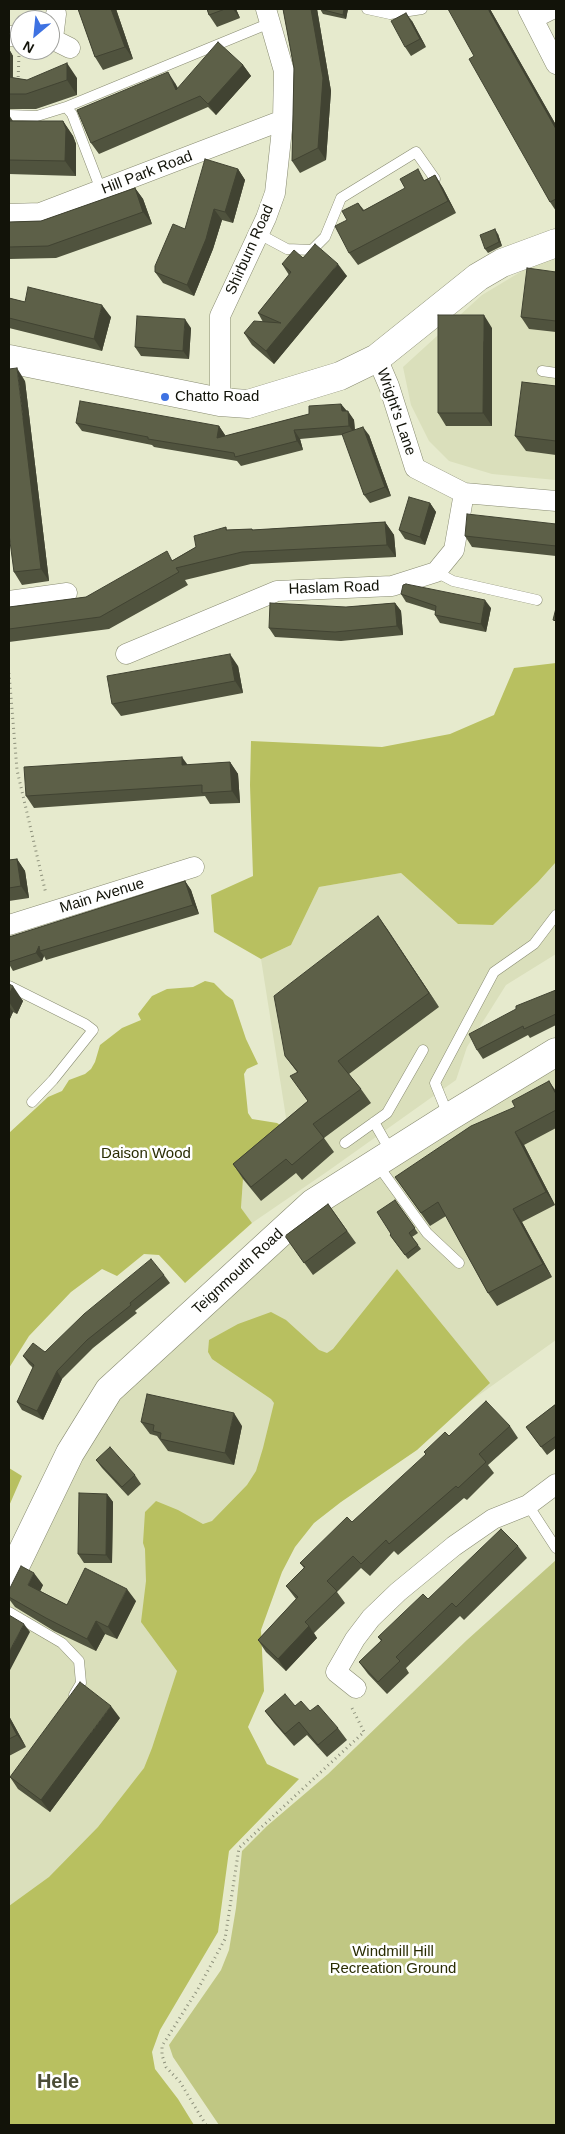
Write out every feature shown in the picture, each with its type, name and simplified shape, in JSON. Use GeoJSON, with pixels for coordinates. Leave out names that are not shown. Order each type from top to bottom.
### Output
{"type":"FeatureCollection","features":[{"type":"Feature","properties":{"kind":"street"},"geometry":{"type":"LineString","coordinates":[[552,9],[531,14],[556,64]]}},
{"type":"Feature","properties":{"kind":"street","name":"Shirburn Road"},"geometry":{"type":"LineString","coordinates":[[220,402],[220,316],[259,234],[275,193],[283,120],[284,71],[268,16]]}},
{"type":"Feature","properties":{"kind":"street","name":"Hill Park Road"},"geometry":{"type":"LineString","coordinates":[[9,214],[40,213],[283,120]]}},
{"type":"Feature","properties":{"kind":"street"},"geometry":{"type":"LineString","coordinates":[[9,359],[220,402],[248,404],[340,376],[377,358],[478,277],[502,263],[556,243]]}},
{"type":"Feature","properties":{"kind":"street","name":"Wright's Lane"},"geometry":{"type":"LineString","coordinates":[[377,358],[416,468],[464,492],[556,501]]}},
{"type":"Feature","properties":{"kind":"street"},"geometry":{"type":"LineString","coordinates":[[436,572],[454,550],[464,492]]}},
{"type":"Feature","properties":{"kind":"street","name":"Haslam Road"},"geometry":{"type":"LineString","coordinates":[[126,654],[277,591],[392,586],[436,572]]}},
{"type":"Feature","properties":{"kind":"street"},"geometry":{"type":"LineString","coordinates":[[9,601],[67,594]]}},
{"type":"Feature","properties":{"kind":"street","name":"Main Avenue"},"geometry":{"type":"LineString","coordinates":[[9,925],[194,867]]}},
{"type":"Feature","properties":{"kind":"street","name":"Teignmouth Road"},"geometry":{"type":"LineString","coordinates":[[9,1579],[70,1453],[109,1390],[313,1203],[556,1052]]}},
{"type":"Feature","properties":{"kind":"street"},"geometry":{"type":"LineString","coordinates":[[356,1688],[336,1672],[355,1639],[371,1618],[398,1592],[454,1546],[493,1519],[528,1505],[556,1484]]}},
{"type":"Feature","properties":{"kind":"lane"},"geometry":{"type":"LineString","coordinates":[[367,9],[390,14],[422,9]]}},
{"type":"Feature","properties":{"kind":"lane"},"geometry":{"type":"LineString","coordinates":[[12,115],[37,116],[66,107],[268,16]]}},
{"type":"Feature","properties":{"kind":"lane"},"geometry":{"type":"LineString","coordinates":[[66,107],[72,114],[101,190]]}},
{"type":"Feature","properties":{"kind":"lane"},"geometry":{"type":"LineString","coordinates":[[259,234],[287,249],[312,250],[325,237],[341,198],[416,152],[434,179]]}},
{"type":"Feature","properties":{"kind":"lane"},"geometry":{"type":"LineString","coordinates":[[542,371],[556,373]]}},
{"type":"Feature","properties":{"kind":"lane"},"geometry":{"type":"LineString","coordinates":[[436,572],[454,581],[537,600]]}},
{"type":"Feature","properties":{"kind":"lane"},"geometry":{"type":"LineString","coordinates":[[449,1117],[434,1083],[494,972],[534,944],[556,915]]}},
{"type":"Feature","properties":{"kind":"lane"},"geometry":{"type":"LineString","coordinates":[[9,986],[85,1024],[93,1030],[53,1080],[32,1102]]}},
{"type":"Feature","properties":{"kind":"lane"},"geometry":{"type":"LineString","coordinates":[[345,1143],[387,1113],[423,1050]]}},
{"type":"Feature","properties":{"kind":"lane"},"geometry":{"type":"LineString","coordinates":[[374,1122],[384,1158],[427,1233],[459,1263]]}},
{"type":"Feature","properties":{"kind":"lane"},"geometry":{"type":"LineString","coordinates":[[528,1505],[556,1548]]}},
{"type":"Feature","properties":{"kind":"lane"},"geometry":{"type":"LineString","coordinates":[[9,1612],[62,1643],[79,1661],[80,1683],[70,1703]]}},
{"type":"Feature","properties":{"kind":"path"},"geometry":{"type":"LineString","coordinates":[[12,115],[19,60]]}},
{"type":"Feature","properties":{"kind":"path"},"geometry":{"type":"LineString","coordinates":[[9,673],[17,770],[41,877],[51,912]]}},
{"type":"Feature","properties":{"kind":"path"},"geometry":{"type":"LineString","coordinates":[[206,2125],[180,2082],[166,2067],[162,2055],[162,2046],[198,1989],[225,1940],[239,1848],[364,1732],[350,1703],[356,1688]]}},
{"type":"Feature","properties":{"kind":"shaded area"},"geometry":{"type":"Polygon","coordinates":[[[556,255],[556,480],[492,474],[449,461],[429,441],[411,405],[403,367],[482,295],[527,268],[556,255]]]}},
{"type":"Feature","properties":{"kind":"shaded area"},"geometry":{"type":"Polygon","coordinates":[[[556,862],[556,954],[506,985],[467,1047],[456,1080],[252,1223],[241,1209],[243,1179],[288,1130],[261,959],[291,945],[319,887],[401,873],[458,924],[493,925],[556,862]]]}},
{"type":"Feature","properties":{"kind":"shaded area"},"geometry":{"type":"Polygon","coordinates":[[[556,1052],[556,1340],[423,1435],[278,1552],[104,1833],[9,1914],[9,1579],[109,1390],[313,1203],[556,1052]]]}},
{"type":"Feature","properties":{"kind":"green space"},"geometry":{"type":"Polygon","coordinates":[[[556,663],[556,862],[493,925],[458,924],[401,873],[319,887],[291,945],[261,959],[214,932],[211,895],[253,876],[250,785],[251,741],[382,747],[450,734],[494,715],[514,668],[556,663]]]}},
{"type":"Feature","properties":{"kind":"green space","name":"Daison Wood"},"geometry":{"type":"Polygon","coordinates":[[[205,981],[214,983],[233,1000],[246,1039],[258,1064],[247,1069],[244,1074],[248,1113],[252,1119],[277,1123],[288,1130],[243,1179],[241,1208],[252,1223],[185,1283],[159,1255],[144,1254],[117,1276],[102,1269],[71,1292],[29,1336],[9,1368],[9,1133],[48,1097],[62,1091],[69,1080],[85,1074],[91,1069],[100,1045],[122,1028],[141,1020],[138,1014],[152,996],[167,989],[193,987],[205,981]]]}},
{"type":"Feature","properties":{"kind":"green space"},"geometry":{"type":"Polygon","coordinates":[[[397,1269],[490,1383],[417,1450],[341,1502],[314,1523],[295,1547],[282,1572],[261,1630],[264,1691],[248,1727],[267,1764],[299,1779],[229,1851],[218,1932],[160,2030],[152,2052],[155,2069],[178,2099],[194,2125],[9,2125],[9,1906],[49,1877],[98,1827],[144,1768],[177,1671],[141,1622],[146,1581],[145,1549],[143,1543],[145,1512],[156,1501],[178,1510],[203,1524],[212,1521],[247,1485],[256,1471],[263,1448],[274,1403],[271,1399],[212,1359],[208,1352],[209,1340],[238,1324],[271,1312],[286,1320],[319,1350],[327,1353],[333,1349],[397,1269]]]}},
{"type":"Feature","properties":{"kind":"green space"},"geometry":{"type":"Polygon","coordinates":[[[9,1468],[22,1476],[9,1506],[9,1468]]]}},
{"type":"Feature","properties":{"kind":"green space","name":"Windmill Hill Recreation Ground"},"geometry":{"type":"Polygon","coordinates":[[[556,1560],[556,2125],[219,2125],[173,2057],[169,2045],[221,1970],[229,1950],[242,1851],[267,1826],[328,1774],[467,1640],[556,1560]]]}},
{"type":"Feature","properties":{"kind":"building"},"geometry":{"type":"Polygon","coordinates":[[[78,9],[111,9],[125,47],[95,57],[78,9]]]}},
{"type":"Feature","properties":{"kind":"building"},"geometry":{"type":"Polygon","coordinates":[[[207,9],[225,9],[209,15],[207,9]]]}},
{"type":"Feature","properties":{"kind":"building"},"geometry":{"type":"Polygon","coordinates":[[[283,9],[311,9],[323,78],[318,148],[292,161],[294,68],[283,9]]]}},
{"type":"Feature","properties":{"kind":"building"},"geometry":{"type":"Polygon","coordinates":[[[320,9],[344,9],[343,15],[320,9]]]}},
{"type":"Feature","properties":{"kind":"building"},"geometry":{"type":"Polygon","coordinates":[[[448,9],[488,9],[556,129],[556,199],[550,202],[469,59],[474,56],[448,9]]]}},
{"type":"Feature","properties":{"kind":"building"},"geometry":{"type":"Polygon","coordinates":[[[406,13],[420,39],[405,47],[391,21],[406,13]]]}},
{"type":"Feature","properties":{"kind":"building"},"geometry":{"type":"Polygon","coordinates":[[[218,42],[243,65],[208,104],[200,96],[91,143],[77,110],[168,72],[176,90],[218,42]]]}},
{"type":"Feature","properties":{"kind":"building"},"geometry":{"type":"Polygon","coordinates":[[[67,63],[67,80],[26,94],[9,94],[9,77],[27,80],[67,63]]]}},
{"type":"Feature","properties":{"kind":"building"},"geometry":{"type":"Polygon","coordinates":[[[9,121],[63,121],[66,129],[65,161],[9,160],[9,121]]]}},
{"type":"Feature","properties":{"kind":"building"},"geometry":{"type":"Polygon","coordinates":[[[205,159],[238,169],[225,212],[214,209],[206,239],[187,285],[155,272],[155,266],[173,224],[185,229],[205,159]]]}},
{"type":"Feature","properties":{"kind":"building"},"geometry":{"type":"Polygon","coordinates":[[[418,169],[424,181],[435,175],[448,201],[349,253],[335,226],[347,220],[342,211],[358,203],[363,211],[405,188],[400,179],[418,169]]]}},
{"type":"Feature","properties":{"kind":"building"},"geometry":{"type":"Polygon","coordinates":[[[135,188],[143,212],[48,246],[9,247],[9,222],[41,221],[135,188]]]}},
{"type":"Feature","properties":{"kind":"building"},"geometry":{"type":"Polygon","coordinates":[[[495,229],[499,242],[485,249],[480,235],[495,229]]]}},
{"type":"Feature","properties":{"kind":"building"},"geometry":{"type":"Polygon","coordinates":[[[315,244],[338,264],[266,351],[244,333],[254,321],[281,323],[258,313],[291,272],[282,264],[294,250],[303,258],[315,244]]]}},
{"type":"Feature","properties":{"kind":"building"},"geometry":{"type":"Polygon","coordinates":[[[527,268],[556,272],[556,321],[521,317],[527,268]]]}},
{"type":"Feature","properties":{"kind":"building"},"geometry":{"type":"Polygon","coordinates":[[[28,287],[102,305],[94,339],[9,318],[9,298],[25,302],[28,287]]]}},
{"type":"Feature","properties":{"kind":"building"},"geometry":{"type":"Polygon","coordinates":[[[438,315],[484,315],[483,413],[438,413],[438,315]]]}},
{"type":"Feature","properties":{"kind":"building"},"geometry":{"type":"Polygon","coordinates":[[[137,316],[185,319],[183,351],[135,347],[137,316]]]}},
{"type":"Feature","properties":{"kind":"building"},"geometry":{"type":"Polygon","coordinates":[[[17,368],[41,569],[14,572],[9,534],[9,369],[17,368]]]}},
{"type":"Feature","properties":{"kind":"building"},"geometry":{"type":"Polygon","coordinates":[[[522,382],[556,386],[556,441],[515,436],[522,382]]]}},
{"type":"Feature","properties":{"kind":"building"},"geometry":{"type":"Polygon","coordinates":[[[80,401],[219,426],[217,438],[309,414],[309,406],[341,404],[342,411],[348,411],[349,426],[294,430],[297,441],[235,457],[234,453],[148,439],[148,437],[76,423],[80,401]]]}},
{"type":"Feature","properties":{"kind":"building"},"geometry":{"type":"Polygon","coordinates":[[[363,427],[385,487],[364,495],[342,434],[363,427]]]}},
{"type":"Feature","properties":{"kind":"building"},"geometry":{"type":"Polygon","coordinates":[[[409,497],[430,503],[420,537],[399,530],[409,497]]]}},
{"type":"Feature","properties":{"kind":"building"},"geometry":{"type":"Polygon","coordinates":[[[467,514],[556,524],[556,546],[465,536],[467,514]]]}},
{"type":"Feature","properties":{"kind":"building"},"geometry":{"type":"Polygon","coordinates":[[[385,522],[387,545],[242,552],[176,568],[179,572],[100,617],[9,629],[9,607],[86,597],[167,551],[172,561],[196,547],[194,536],[226,527],[226,530],[252,530],[385,522]]]}},
{"type":"Feature","properties":{"kind":"building"},"geometry":{"type":"Polygon","coordinates":[[[406,584],[485,600],[481,624],[435,615],[436,606],[401,594],[403,585],[406,584]]]}},
{"type":"Feature","properties":{"kind":"building"},"geometry":{"type":"Polygon","coordinates":[[[270,603],[346,607],[395,603],[397,626],[335,632],[269,628],[270,603]]]}},
{"type":"Feature","properties":{"kind":"building"},"geometry":{"type":"Polygon","coordinates":[[[556,608],[556,621],[553,620],[556,608]]]}},
{"type":"Feature","properties":{"kind":"building"},"geometry":{"type":"Polygon","coordinates":[[[230,654],[235,681],[112,704],[107,676],[230,654]]]}},
{"type":"Feature","properties":{"kind":"building"},"geometry":{"type":"Polygon","coordinates":[[[182,757],[182,765],[230,762],[232,791],[202,793],[202,785],[26,796],[24,767],[182,757]]]}},
{"type":"Feature","properties":{"kind":"building"},"geometry":{"type":"Polygon","coordinates":[[[17,859],[21,886],[9,888],[9,860],[17,859]]]}},
{"type":"Feature","properties":{"kind":"building"},"geometry":{"type":"Polygon","coordinates":[[[185,881],[193,905],[40,951],[39,946],[36,953],[9,962],[9,937],[185,881]]]}},
{"type":"Feature","properties":{"kind":"building"},"geometry":{"type":"Polygon","coordinates":[[[378,916],[429,993],[338,1061],[361,1089],[313,1124],[324,1138],[292,1165],[286,1159],[251,1187],[233,1164],[308,1101],[290,1076],[298,1072],[285,1056],[274,996],[378,916]]]}},
{"type":"Feature","properties":{"kind":"building"},"geometry":{"type":"Polygon","coordinates":[[[9,984],[13,986],[9,995],[9,984]]]}},
{"type":"Feature","properties":{"kind":"building"},"geometry":{"type":"Polygon","coordinates":[[[556,990],[556,1014],[524,1029],[523,1026],[477,1050],[469,1034],[516,1009],[516,1006],[556,990]]]}},
{"type":"Feature","properties":{"kind":"building"},"geometry":{"type":"Polygon","coordinates":[[[549,1081],[556,1094],[556,1110],[515,1132],[546,1192],[513,1209],[543,1264],[488,1293],[438,1202],[421,1213],[395,1177],[471,1126],[515,1107],[512,1101],[549,1081]]]}},
{"type":"Feature","properties":{"kind":"building"},"geometry":{"type":"Polygon","coordinates":[[[395,1200],[415,1228],[409,1233],[418,1245],[405,1255],[390,1235],[377,1212],[395,1200]]]}},
{"type":"Feature","properties":{"kind":"building"},"geometry":{"type":"Polygon","coordinates":[[[328,1204],[347,1231],[304,1263],[285,1236],[328,1204]]]}},
{"type":"Feature","properties":{"kind":"building"},"geometry":{"type":"Polygon","coordinates":[[[151,1259],[164,1275],[130,1303],[131,1305],[87,1340],[57,1371],[37,1411],[17,1402],[34,1365],[23,1356],[33,1343],[45,1352],[84,1314],[151,1259]]]}},
{"type":"Feature","properties":{"kind":"building"},"geometry":{"type":"Polygon","coordinates":[[[147,1394],[234,1413],[225,1453],[160,1439],[161,1433],[153,1431],[154,1425],[141,1422],[147,1394]]]}},
{"type":"Feature","properties":{"kind":"building"},"geometry":{"type":"Polygon","coordinates":[[[486,1401],[510,1426],[479,1454],[486,1462],[458,1488],[456,1486],[389,1544],[386,1540],[361,1564],[353,1556],[327,1581],[337,1591],[305,1622],[309,1626],[278,1659],[258,1640],[298,1597],[286,1586],[305,1567],[300,1563],[347,1517],[352,1522],[426,1454],[424,1452],[445,1432],[449,1436],[486,1401]]]}},
{"type":"Feature","properties":{"kind":"building"},"geometry":{"type":"Polygon","coordinates":[[[556,1404],[556,1436],[541,1447],[526,1427],[556,1404]]]}},
{"type":"Feature","properties":{"kind":"building"},"geometry":{"type":"Polygon","coordinates":[[[110,1447],[135,1475],[122,1487],[96,1460],[110,1447]]]}},
{"type":"Feature","properties":{"kind":"building"},"geometry":{"type":"Polygon","coordinates":[[[79,1493],[107,1494],[106,1555],[78,1554],[79,1493]]]}},
{"type":"Feature","properties":{"kind":"building"},"geometry":{"type":"Polygon","coordinates":[[[501,1529],[518,1546],[456,1607],[452,1603],[396,1657],[400,1661],[378,1682],[359,1662],[382,1640],[378,1637],[423,1594],[428,1599],[501,1529]]]}},
{"type":"Feature","properties":{"kind":"building"},"geometry":{"type":"Polygon","coordinates":[[[21,1566],[34,1573],[28,1585],[67,1605],[85,1568],[127,1589],[108,1627],[96,1621],[87,1639],[9,1597],[9,1590],[21,1566]]]}},
{"type":"Feature","properties":{"kind":"building"},"geometry":{"type":"Polygon","coordinates":[[[9,1615],[24,1624],[9,1652],[9,1615]]]}},
{"type":"Feature","properties":{"kind":"building"},"geometry":{"type":"Polygon","coordinates":[[[80,1682],[111,1706],[41,1800],[10,1777],[80,1682]]]}},
{"type":"Feature","properties":{"kind":"building"},"geometry":{"type":"Polygon","coordinates":[[[285,1694],[295,1706],[301,1701],[310,1711],[318,1705],[338,1728],[318,1745],[299,1722],[285,1734],[265,1711],[285,1694]]]}},
{"type":"Feature","properties":{"kind":"building"},"geometry":{"type":"Polygon","coordinates":[[[9,1720],[17,1735],[9,1739],[9,1720]]]}},
{"type":"Feature","properties":{"kind":"place","name":"Chatto Road"},"geometry":{"type":"Point","coordinates":[165,397]}},
{"type":"Feature","properties":{"kind":"district","name":"Hele"},"geometry":{"type":"Point","coordinates":[58,2082]}}]}
